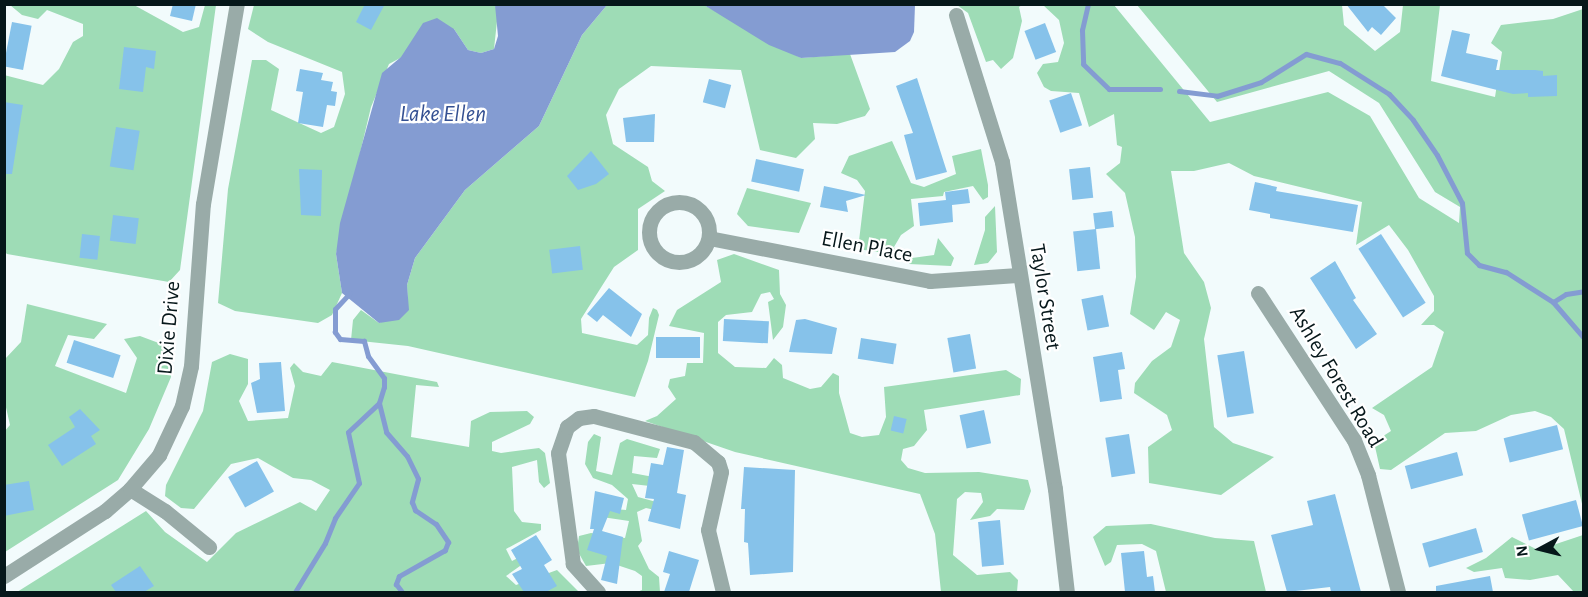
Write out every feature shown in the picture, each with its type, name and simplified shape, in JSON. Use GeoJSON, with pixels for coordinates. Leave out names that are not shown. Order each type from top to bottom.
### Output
{"type":"FeatureCollection","features":[{"type":"Feature","properties":{"kind":"street","name":"Dixie Drive"},"geometry":{"type":"LineString","coordinates":[[4,576],[105,511],[130,489],[159,455],[188,384],[203,204],[237,4]]}},
{"type":"Feature","properties":{"kind":"street","name":"Taylor Street"},"geometry":{"type":"LineString","coordinates":[[956,15],[994,127],[1055,489],[1066,592]]}},
{"type":"Feature","properties":{"kind":"street","name":"Ellen Place"},"geometry":{"type":"LineString","coordinates":[[709,238],[930,281],[1018,275]]}},
{"type":"Feature","properties":{"kind":"street","name":"Ashley Forest Road"},"geometry":{"type":"LineString","coordinates":[[1258,293],[1354,440],[1368,475],[1398,592]]}},
{"type":"Feature","properties":{"kind":"street"},"geometry":{"type":"LineString","coordinates":[[598,592],[573,564],[558,453],[567,427],[579,418],[594,416],[694,442],[718,462],[721,472],[708,530],[723,592]]}},
{"type":"Feature","properties":{"kind":"street"},"geometry":{"type":"LineString","coordinates":[[130,489],[165,510],[209,547]]}},
{"type":"Feature","properties":{"kind":"green space"},"geometry":{"type":"Polygon","coordinates":[[[10,5],[134,5],[183,32],[199,27],[205,5],[216,5],[180,270],[169,282],[7,254],[4,251],[4,75],[43,85],[59,69],[73,42],[83,36],[83,24],[47,10],[38,19],[22,15],[10,5]]]}},
{"type":"Feature","properties":{"kind":"green space"},"geometry":{"type":"Polygon","coordinates":[[[254,5],[495,5],[498,12],[494,49],[481,53],[468,50],[454,29],[389,64],[371,107],[336,254],[342,293],[332,315],[318,323],[235,311],[218,303],[228,189],[252,60],[266,60],[279,69],[271,110],[321,133],[334,127],[345,94],[342,72],[268,42],[248,29],[254,5]]]}},
{"type":"Feature","properties":{"kind":"green space"},"geometry":{"type":"Polygon","coordinates":[[[607,5],[704,5],[801,58],[850,54],[870,109],[865,116],[837,124],[813,123],[815,139],[796,158],[760,150],[741,70],[651,66],[619,89],[606,115],[613,144],[648,167],[652,181],[665,191],[638,209],[638,250],[614,267],[581,319],[582,333],[637,345],[648,335],[649,318],[653,308],[657,310],[659,315],[648,361],[635,397],[408,346],[351,340],[353,320],[361,310],[379,323],[408,310],[407,285],[415,258],[465,190],[539,126],[582,35],[607,5]]]}},
{"type":"Feature","properties":{"kind":"green space"},"geometry":{"type":"Polygon","coordinates":[[[957,5],[1022,5],[1019,7],[1022,21],[1013,58],[1001,69],[993,60],[986,62],[968,13],[957,5]]]}},
{"type":"Feature","properties":{"kind":"green space"},"geometry":{"type":"Polygon","coordinates":[[[1043,5],[1114,5],[1210,122],[1328,92],[1370,116],[1419,198],[1459,223],[1460,207],[1435,192],[1379,103],[1329,71],[1217,102],[1137,5],[1342,5],[1344,25],[1375,51],[1400,32],[1403,5],[1440,5],[1431,81],[1495,97],[1502,52],[1491,43],[1501,25],[1553,19],[1583,9],[1583,508],[1564,429],[1551,417],[1535,411],[1511,415],[1476,431],[1445,433],[1391,470],[1380,469],[1374,442],[1391,431],[1384,415],[1372,408],[1432,367],[1444,332],[1434,325],[1421,325],[1434,311],[1434,296],[1408,250],[1389,225],[1356,245],[1362,202],[1254,176],[1229,163],[1194,171],[1171,171],[1184,253],[1204,282],[1211,308],[1204,339],[1214,427],[1233,443],[1274,457],[1221,495],[1149,483],[1148,447],[1172,430],[1167,415],[1134,393],[1135,383],[1152,361],[1171,347],[1180,320],[1166,312],[1154,330],[1130,314],[1136,277],[1135,237],[1125,193],[1106,174],[1120,163],[1122,147],[1117,145],[1114,114],[1089,127],[1079,93],[1051,91],[1044,87],[1037,73],[1043,64],[1058,62],[1064,43],[1059,20],[1043,5]]]}},
{"type":"Feature","properties":{"kind":"green space"},"geometry":{"type":"Polygon","coordinates":[[[892,141],[911,183],[924,187],[956,174],[952,156],[981,149],[988,185],[988,197],[983,200],[973,186],[944,192],[943,196],[911,199],[914,226],[901,235],[894,247],[897,255],[858,249],[865,191],[857,180],[841,173],[849,156],[892,141]]]}},
{"type":"Feature","properties":{"kind":"green space"},"geometry":{"type":"Polygon","coordinates":[[[747,188],[811,203],[799,233],[748,226],[737,214],[747,188]]]}},
{"type":"Feature","properties":{"kind":"green space"},"geometry":{"type":"Polygon","coordinates":[[[995,206],[997,252],[988,263],[974,265],[985,230],[985,217],[995,206]]]}},
{"type":"Feature","properties":{"kind":"green space"},"geometry":{"type":"Polygon","coordinates":[[[938,238],[954,258],[951,266],[909,264],[912,258],[934,255],[938,238]]]}},
{"type":"Feature","properties":{"kind":"green space"},"geometry":{"type":"Polygon","coordinates":[[[734,254],[779,270],[780,294],[786,305],[783,327],[773,340],[768,302],[774,299],[770,292],[761,294],[752,312],[726,315],[718,322],[718,353],[735,367],[766,368],[774,358],[782,365],[783,378],[810,389],[821,387],[833,373],[839,376],[839,393],[850,433],[862,437],[879,435],[886,417],[884,387],[1006,370],[1021,379],[1020,395],[924,410],[927,430],[914,446],[903,449],[901,460],[908,468],[925,473],[979,472],[1028,480],[1031,491],[1024,510],[997,509],[990,516],[970,520],[983,502],[981,493],[965,492],[957,499],[953,555],[977,575],[1010,572],[1018,580],[1017,592],[941,592],[935,534],[920,494],[735,452],[645,421],[657,416],[676,399],[668,387],[670,379],[685,376],[687,363],[703,363],[704,333],[669,326],[677,310],[721,282],[717,260],[734,254]]]}},
{"type":"Feature","properties":{"kind":"green space"},"geometry":{"type":"Polygon","coordinates":[[[27,304],[107,324],[94,339],[68,335],[55,366],[126,393],[137,358],[124,339],[140,336],[172,348],[171,377],[149,429],[118,480],[5,552],[4,432],[10,425],[5,403],[5,359],[21,342],[27,304]]]}},
{"type":"Feature","properties":{"kind":"green space"},"geometry":{"type":"Polygon","coordinates":[[[230,354],[248,359],[248,384],[239,401],[248,421],[288,418],[295,386],[290,368],[294,363],[303,372],[321,376],[332,362],[437,382],[439,387],[416,385],[411,437],[469,447],[471,421],[490,412],[527,411],[534,417],[530,424],[492,442],[492,451],[501,453],[539,448],[545,453],[550,483],[544,488],[539,482],[537,460],[512,467],[514,511],[522,522],[541,524],[541,530],[506,549],[512,561],[541,546],[544,549],[506,576],[516,585],[557,570],[579,592],[17,592],[146,511],[165,532],[207,562],[236,533],[300,502],[316,511],[330,490],[311,480],[293,478],[258,458],[231,464],[194,509],[181,508],[165,496],[166,485],[203,411],[212,362],[230,354]]]}},
{"type":"Feature","properties":{"kind":"green space"},"geometry":{"type":"Polygon","coordinates":[[[594,434],[601,437],[596,471],[612,475],[620,443],[627,439],[660,449],[657,458],[634,456],[632,473],[659,478],[659,487],[632,484],[638,497],[675,507],[673,514],[646,508],[637,512],[642,541],[638,546],[649,569],[659,577],[660,592],[637,592],[642,590],[642,576],[635,571],[611,563],[586,566],[577,550],[579,536],[591,533],[625,538],[629,521],[602,517],[604,508],[626,510],[628,499],[612,485],[593,478],[585,464],[588,442],[594,434]]]}},
{"type":"Feature","properties":{"kind":"green space"},"geometry":{"type":"Polygon","coordinates":[[[1151,524],[1215,538],[1254,541],[1266,592],[1166,592],[1156,551],[1142,544],[1117,545],[1111,562],[1105,566],[1093,537],[1106,526],[1151,524]]]}},
{"type":"Feature","properties":{"kind":"green space"},"geometry":{"type":"Polygon","coordinates":[[[1583,535],[1583,592],[1574,592],[1558,575],[1530,580],[1505,578],[1502,568],[1474,572],[1466,568],[1486,558],[1512,537],[1538,550],[1583,535]]]}},
{"type":"Feature","properties":{"kind":"water","name":"Lake Ellen"},"geometry":{"type":"Polygon","coordinates":[[[495,5],[607,5],[582,35],[539,126],[465,190],[415,258],[407,285],[409,310],[399,320],[379,323],[342,293],[336,254],[340,223],[382,73],[401,57],[423,23],[437,18],[454,29],[468,50],[481,53],[494,49],[498,36],[495,5]]]}},
{"type":"Feature","properties":{"kind":"water"},"geometry":{"type":"Polygon","coordinates":[[[704,5],[915,5],[914,32],[910,41],[895,52],[801,58],[769,45],[704,5]]]}},
{"type":"Feature","properties":{"kind":"building"},"geometry":{"type":"Polygon","coordinates":[[[173,4],[196,4],[192,21],[170,16],[173,4]]]}},
{"type":"Feature","properties":{"kind":"building"},"geometry":{"type":"Polygon","coordinates":[[[365,4],[385,4],[371,30],[356,22],[365,4]]]}},
{"type":"Feature","properties":{"kind":"building"},"geometry":{"type":"Polygon","coordinates":[[[1346,4],[1382,4],[1396,18],[1381,35],[1372,27],[1368,32],[1346,4]]]}},
{"type":"Feature","properties":{"kind":"building"},"geometry":{"type":"Polygon","coordinates":[[[12,22],[32,26],[23,70],[4,66],[12,22]]]}},
{"type":"Feature","properties":{"kind":"building"},"geometry":{"type":"Polygon","coordinates":[[[1045,23],[1056,52],[1036,60],[1024,31],[1045,23]]]}},
{"type":"Feature","properties":{"kind":"building"},"geometry":{"type":"Polygon","coordinates":[[[1452,30],[1470,34],[1466,53],[1498,60],[1496,70],[1535,70],[1543,71],[1543,76],[1557,75],[1557,96],[1528,97],[1528,93],[1513,94],[1441,76],[1452,30]]]}},
{"type":"Feature","properties":{"kind":"building"},"geometry":{"type":"Polygon","coordinates":[[[124,47],[156,51],[154,69],[146,67],[143,92],[119,89],[124,47]]]}},
{"type":"Feature","properties":{"kind":"building"},"geometry":{"type":"Polygon","coordinates":[[[300,69],[323,73],[321,80],[333,82],[331,91],[337,92],[335,106],[327,105],[323,127],[298,123],[303,92],[296,91],[300,69]]]}},
{"type":"Feature","properties":{"kind":"building"},"geometry":{"type":"Polygon","coordinates":[[[917,78],[947,172],[916,180],[904,135],[913,133],[896,86],[917,78]]]}},
{"type":"Feature","properties":{"kind":"building"},"geometry":{"type":"Polygon","coordinates":[[[709,79],[731,85],[725,108],[703,102],[709,79]]]}},
{"type":"Feature","properties":{"kind":"building"},"geometry":{"type":"Polygon","coordinates":[[[1071,93],[1082,125],[1060,133],[1049,100],[1071,93]]]}},
{"type":"Feature","properties":{"kind":"building"},"geometry":{"type":"Polygon","coordinates":[[[4,102],[23,105],[12,174],[4,174],[4,102]]]}},
{"type":"Feature","properties":{"kind":"building"},"geometry":{"type":"Polygon","coordinates":[[[655,114],[654,142],[626,142],[623,118],[655,114]]]}},
{"type":"Feature","properties":{"kind":"building"},"geometry":{"type":"Polygon","coordinates":[[[116,127],[140,131],[133,170],[110,167],[116,127]]]}},
{"type":"Feature","properties":{"kind":"building"},"geometry":{"type":"Polygon","coordinates":[[[591,151],[609,174],[596,184],[578,190],[567,176],[591,151]]]}},
{"type":"Feature","properties":{"kind":"building"},"geometry":{"type":"Polygon","coordinates":[[[756,159],[804,169],[799,192],[751,181],[756,159]]]}},
{"type":"Feature","properties":{"kind":"building"},"geometry":{"type":"Polygon","coordinates":[[[1090,167],[1093,198],[1072,200],[1069,169],[1090,167]]]}},
{"type":"Feature","properties":{"kind":"building"},"geometry":{"type":"Polygon","coordinates":[[[299,169],[322,170],[321,216],[301,215],[299,169]]]}},
{"type":"Feature","properties":{"kind":"building"},"geometry":{"type":"Polygon","coordinates":[[[1255,182],[1277,187],[1276,191],[1358,205],[1353,232],[1270,218],[1270,214],[1249,210],[1255,182]]]}},
{"type":"Feature","properties":{"kind":"building"},"geometry":{"type":"Polygon","coordinates":[[[824,186],[866,195],[846,201],[848,212],[820,207],[824,186]]]}},
{"type":"Feature","properties":{"kind":"building"},"geometry":{"type":"Polygon","coordinates":[[[968,189],[970,203],[952,205],[953,222],[920,226],[918,203],[946,200],[945,192],[968,189]]]}},
{"type":"Feature","properties":{"kind":"building"},"geometry":{"type":"Polygon","coordinates":[[[1112,211],[1114,227],[1095,229],[1093,213],[1112,211]]]}},
{"type":"Feature","properties":{"kind":"building"},"geometry":{"type":"Polygon","coordinates":[[[113,215],[139,218],[136,244],[110,241],[113,215]]]}},
{"type":"Feature","properties":{"kind":"building"},"geometry":{"type":"Polygon","coordinates":[[[1096,229],[1100,269],[1077,271],[1073,231],[1096,229]]]}},
{"type":"Feature","properties":{"kind":"building"},"geometry":{"type":"Polygon","coordinates":[[[82,234],[100,236],[97,260],[79,258],[82,234]]]}},
{"type":"Feature","properties":{"kind":"building"},"geometry":{"type":"Polygon","coordinates":[[[1381,234],[1426,303],[1403,317],[1358,249],[1381,234]]]}},
{"type":"Feature","properties":{"kind":"building"},"geometry":{"type":"Polygon","coordinates":[[[580,246],[583,270],[552,274],[549,250],[580,246]]]}},
{"type":"Feature","properties":{"kind":"building"},"geometry":{"type":"Polygon","coordinates":[[[1335,261],[1356,298],[1353,300],[1377,334],[1356,349],[1310,278],[1335,261]]]}},
{"type":"Feature","properties":{"kind":"building"},"geometry":{"type":"Polygon","coordinates":[[[609,288],[642,314],[631,337],[603,315],[597,322],[587,314],[609,288]]]}},
{"type":"Feature","properties":{"kind":"building"},"geometry":{"type":"Polygon","coordinates":[[[1103,295],[1109,326],[1088,331],[1081,299],[1103,295]]]}},
{"type":"Feature","properties":{"kind":"building"},"geometry":{"type":"Polygon","coordinates":[[[724,319],[769,321],[768,343],[723,341],[724,319]]]}},
{"type":"Feature","properties":{"kind":"building"},"geometry":{"type":"Polygon","coordinates":[[[805,319],[837,328],[832,354],[789,352],[796,320],[805,319]]]}},
{"type":"Feature","properties":{"kind":"building"},"geometry":{"type":"Polygon","coordinates":[[[970,334],[976,368],[953,372],[947,338],[970,334]]]}},
{"type":"Feature","properties":{"kind":"building"},"geometry":{"type":"Polygon","coordinates":[[[656,337],[700,337],[700,358],[656,358],[656,337]]]}},
{"type":"Feature","properties":{"kind":"building"},"geometry":{"type":"Polygon","coordinates":[[[861,338],[897,344],[893,364],[858,359],[861,338]]]}},
{"type":"Feature","properties":{"kind":"building"},"geometry":{"type":"Polygon","coordinates":[[[74,340],[121,355],[113,378],[67,363],[74,340]]]}},
{"type":"Feature","properties":{"kind":"building"},"geometry":{"type":"Polygon","coordinates":[[[1244,351],[1254,413],[1227,417],[1217,355],[1244,351]]]}},
{"type":"Feature","properties":{"kind":"building"},"geometry":{"type":"Polygon","coordinates":[[[1122,352],[1125,369],[1118,370],[1122,399],[1100,402],[1093,357],[1122,352]]]}},
{"type":"Feature","properties":{"kind":"building"},"geometry":{"type":"Polygon","coordinates":[[[281,362],[285,411],[257,413],[251,383],[260,379],[259,363],[281,362]]]}},
{"type":"Feature","properties":{"kind":"building"},"geometry":{"type":"Polygon","coordinates":[[[80,409],[100,430],[91,436],[96,444],[62,466],[48,445],[75,427],[69,417],[80,409]]]}},
{"type":"Feature","properties":{"kind":"building"},"geometry":{"type":"Polygon","coordinates":[[[984,410],[991,443],[967,448],[960,415],[984,410]]]}},
{"type":"Feature","properties":{"kind":"building"},"geometry":{"type":"Polygon","coordinates":[[[894,416],[907,419],[903,434],[891,431],[894,416]]]}},
{"type":"Feature","properties":{"kind":"building"},"geometry":{"type":"Polygon","coordinates":[[[1557,425],[1563,449],[1510,463],[1504,438],[1557,425]]]}},
{"type":"Feature","properties":{"kind":"building"},"geometry":{"type":"Polygon","coordinates":[[[1129,434],[1135,474],[1112,477],[1105,438],[1129,434]]]}},
{"type":"Feature","properties":{"kind":"building"},"geometry":{"type":"Polygon","coordinates":[[[667,447],[684,450],[677,493],[686,495],[680,529],[648,521],[654,499],[645,498],[651,463],[663,465],[667,447]]]}},
{"type":"Feature","properties":{"kind":"building"},"geometry":{"type":"Polygon","coordinates":[[[1457,452],[1463,475],[1411,489],[1405,466],[1457,452]]]}},
{"type":"Feature","properties":{"kind":"building"},"geometry":{"type":"Polygon","coordinates":[[[257,461],[274,492],[245,508],[228,477],[257,461]]]}},
{"type":"Feature","properties":{"kind":"building"},"geometry":{"type":"Polygon","coordinates":[[[744,467],[795,470],[793,572],[750,575],[748,543],[744,542],[745,509],[741,509],[744,467]]]}},
{"type":"Feature","properties":{"kind":"building"},"geometry":{"type":"Polygon","coordinates":[[[29,481],[34,510],[4,516],[4,485],[29,481]]]}},
{"type":"Feature","properties":{"kind":"building"},"geometry":{"type":"Polygon","coordinates":[[[595,491],[624,498],[620,514],[610,511],[602,531],[623,537],[617,584],[601,580],[607,556],[587,550],[594,529],[590,529],[595,491]]]}},
{"type":"Feature","properties":{"kind":"building"},"geometry":{"type":"Polygon","coordinates":[[[1335,494],[1361,592],[1331,592],[1330,587],[1287,592],[1271,535],[1313,525],[1307,501],[1335,494]]]}},
{"type":"Feature","properties":{"kind":"building"},"geometry":{"type":"Polygon","coordinates":[[[1576,500],[1583,526],[1529,541],[1522,514],[1576,500]]]}},
{"type":"Feature","properties":{"kind":"building"},"geometry":{"type":"Polygon","coordinates":[[[1000,520],[1004,565],[982,567],[978,522],[1000,520]]]}},
{"type":"Feature","properties":{"kind":"building"},"geometry":{"type":"Polygon","coordinates":[[[1476,528],[1483,552],[1429,567],[1422,543],[1476,528]]]}},
{"type":"Feature","properties":{"kind":"building"},"geometry":{"type":"Polygon","coordinates":[[[536,535],[552,560],[544,565],[557,586],[546,592],[524,592],[512,574],[522,569],[511,550],[536,535]]]}},
{"type":"Feature","properties":{"kind":"building"},"geometry":{"type":"Polygon","coordinates":[[[669,551],[699,560],[689,592],[664,592],[670,574],[663,572],[669,551]]]}},
{"type":"Feature","properties":{"kind":"building"},"geometry":{"type":"Polygon","coordinates":[[[1144,551],[1147,577],[1153,576],[1155,592],[1125,592],[1121,553],[1144,551]]]}},
{"type":"Feature","properties":{"kind":"building"},"geometry":{"type":"Polygon","coordinates":[[[140,566],[154,586],[144,592],[116,592],[111,585],[140,566]]]}},
{"type":"Feature","properties":{"kind":"building"},"geometry":{"type":"Polygon","coordinates":[[[1490,576],[1493,592],[1436,592],[1436,586],[1490,576]]]}},
{"type":"Feature","properties":{"kind":"waterway"},"geometry":{"type":"LineString","coordinates":[[1088,4],[1082,30],[1083,64],[1109,89],[1160,89]]}},
{"type":"Feature","properties":{"kind":"waterway"},"geometry":{"type":"LineString","coordinates":[[1179,91],[1217,96],[1261,82],[1306,54],[1340,63],[1389,94],[1413,120],[1437,155],[1462,203],[1467,253],[1479,265],[1506,272],[1553,302],[1584,338]]}},
{"type":"Feature","properties":{"kind":"waterway"},"geometry":{"type":"LineString","coordinates":[[1553,302],[1566,294],[1584,291]]}},
{"type":"Feature","properties":{"kind":"waterway"},"geometry":{"type":"LineString","coordinates":[[295,592],[325,543],[335,518],[359,483],[348,432],[379,403],[384,387],[384,378],[368,356],[364,341],[340,339],[335,332],[335,309],[350,293]]}},
{"type":"Feature","properties":{"kind":"waterway"},"geometry":{"type":"LineString","coordinates":[[379,403],[386,432],[407,456],[418,479],[412,502],[415,510],[436,524],[448,542],[445,550],[399,576],[396,584],[402,592]]}}]}
